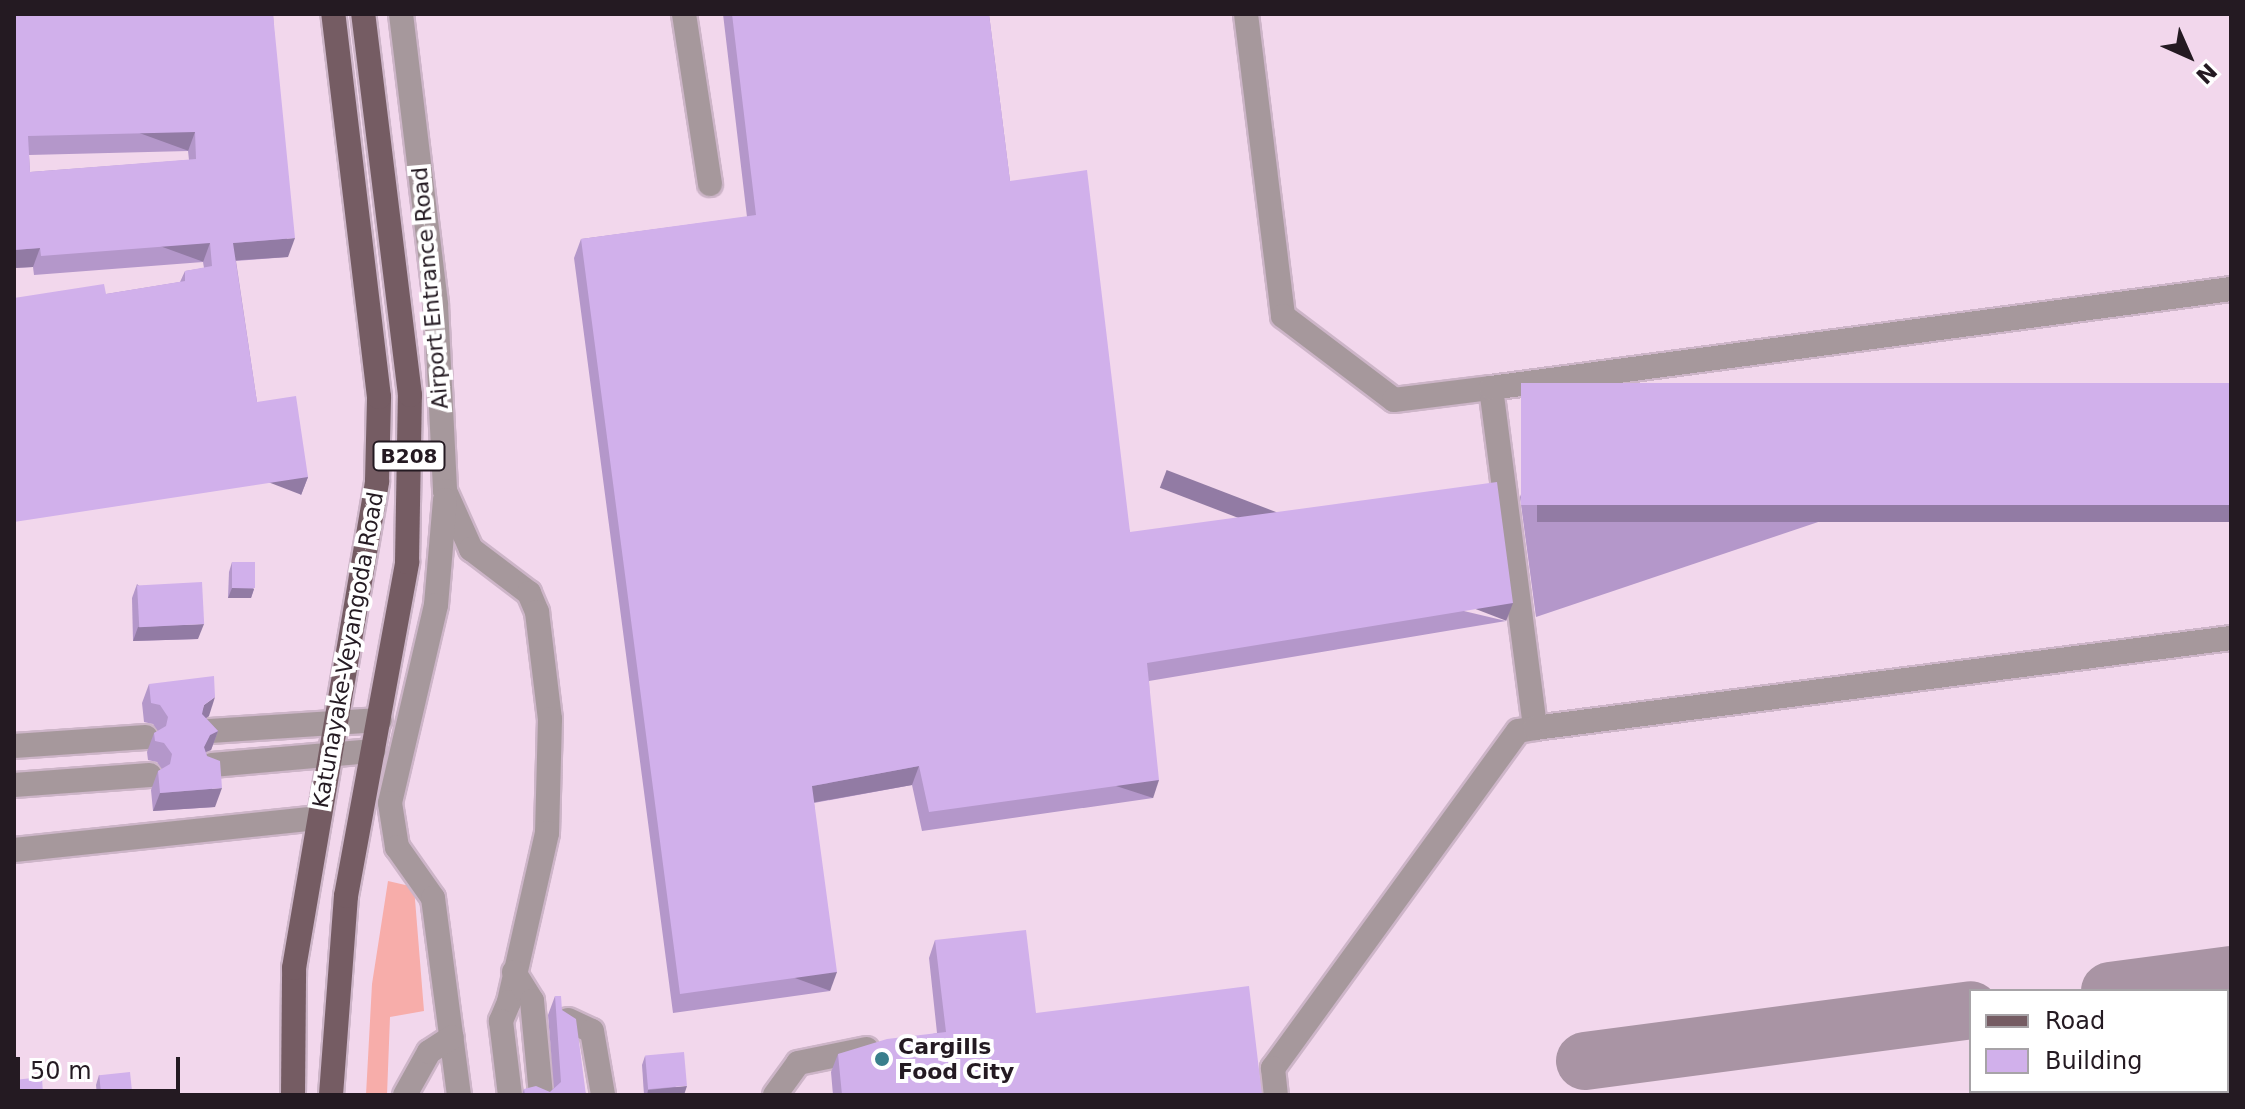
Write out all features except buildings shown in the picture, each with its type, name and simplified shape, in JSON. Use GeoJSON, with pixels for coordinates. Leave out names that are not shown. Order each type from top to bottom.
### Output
{"type":"FeatureCollection","features":[{"type":"Feature","properties":{"kind":"main road","name":"Katunayake-Veyangoda Road"},"geometry":{"type":"LineString","coordinates":[[293,1095],[294,968],[371,533],[379,397],[333,14]]}},
{"type":"Feature","properties":{"kind":"main road","name":"Katunayake-Veyangoda Road"},"geometry":{"type":"LineString","coordinates":[[331,1095],[346,896],[407,562],[410,395],[363,14]]}},
{"type":"Feature","properties":{"kind":"lane","name":"Airport Entrance Road"},"geometry":{"type":"LineString","coordinates":[[401,14],[436,305],[445,491],[471,549],[516,580],[537,612],[550,719],[552,798],[501,1021],[510,1095]]}},
{"type":"Feature","properties":{"kind":"lane"},"geometry":{"type":"LineString","coordinates":[[684,14],[710,184]]}},
{"type":"Feature","properties":{"kind":"lane"},"geometry":{"type":"LineString","coordinates":[[1246,14],[1283,316],[1394,400],[2231,289]]}},
{"type":"Feature","properties":{"kind":"lane"},"geometry":{"type":"LineString","coordinates":[[1491,388],[1535,728]]}},
{"type":"Feature","properties":{"kind":"lane"},"geometry":{"type":"LineString","coordinates":[[445,491],[436,605],[390,803],[397,847],[433,898],[459,1095]]}},
{"type":"Feature","properties":{"kind":"lane"},"geometry":{"type":"LineString","coordinates":[[1276,1095],[1273,1068],[1518,731],[2231,638]]}},
{"type":"Feature","properties":{"kind":"lane"},"geometry":{"type":"LineString","coordinates":[[210,731],[380,720]]}},
{"type":"Feature","properties":{"kind":"lane"},"geometry":{"type":"LineString","coordinates":[[14,746],[146,737]]}},
{"type":"Feature","properties":{"kind":"lane"},"geometry":{"type":"LineString","coordinates":[[212,765],[373,751]]}},
{"type":"Feature","properties":{"kind":"lane"},"geometry":{"type":"LineString","coordinates":[[14,785],[150,775]]}},
{"type":"Feature","properties":{"kind":"lane"},"geometry":{"type":"LineString","coordinates":[[14,850],[319,818]]}},
{"type":"Feature","properties":{"kind":"lane"},"geometry":{"type":"LineString","coordinates":[[514,972],[549,1016],[592,1031],[603,1095]]}},
{"type":"Feature","properties":{"kind":"lane"},"geometry":{"type":"LineString","coordinates":[[541,1095],[549,1016]]}},
{"type":"Feature","properties":{"kind":"lane"},"geometry":{"type":"LineString","coordinates":[[405,1095],[429,1052],[452,1037]]}},
{"type":"Feature","properties":{"kind":"lane"},"geometry":{"type":"LineString","coordinates":[[775,1095],[798,1063],[868,1049]]}},
{"type":"Feature","properties":{"kind":"shaded area"},"geometry":{"type":"Polygon","coordinates":[[[388,881],[414,887],[424,1011],[390,1017],[387,1095],[366,1095],[372,984],[388,881]]]}},
{"type":"Feature","properties":{"kind":"taxiway"},"geometry":{"type":"LineString","coordinates":[[2125,989],[2231,975]]}},
{"type":"Feature","properties":{"kind":"taxiway"},"geometry":{"type":"LineString","coordinates":[[1585,1061],[1969,1010]]}},
{"type":"Feature","properties":{"kind":"place","name":"Cargills Food City"},"geometry":{"type":"Point","coordinates":[882,1059]}}]}
